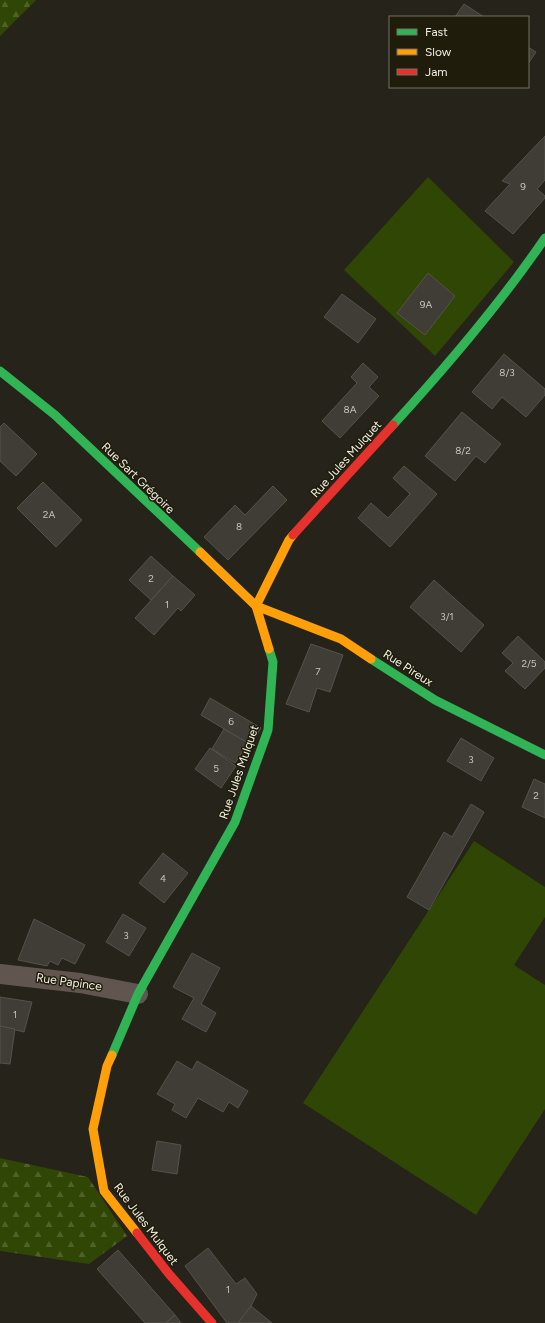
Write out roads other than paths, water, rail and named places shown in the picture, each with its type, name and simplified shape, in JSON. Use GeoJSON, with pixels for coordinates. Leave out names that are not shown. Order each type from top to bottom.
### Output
{"type":"FeatureCollection","features":[{"type":"Feature","properties":{"kind":"street","name":"Rue Jules Mulquet"},"geometry":{"type":"LineString","coordinates":[[212,1323],[169,1274],[104,1191],[93,1129],[108,1066],[138,994],[235,822],[268,730],[273,662],[256,606],[289,540],[438,375],[524,269],[545,238]]}},
{"type":"Feature","properties":{"kind":"street","name":"Rue Sart Grégoire"},"geometry":{"type":"LineString","coordinates":[[0,371],[55,415],[256,606]]}},
{"type":"Feature","properties":{"kind":"street","name":"Rue Pireux"},"geometry":{"type":"LineString","coordinates":[[256,606],[341,639],[435,700],[545,755]]}},
{"type":"Feature","properties":{"kind":"street","name":"Rue Papince"},"geometry":{"type":"LineString","coordinates":[[0,974],[80,983],[138,994]]}}]}
